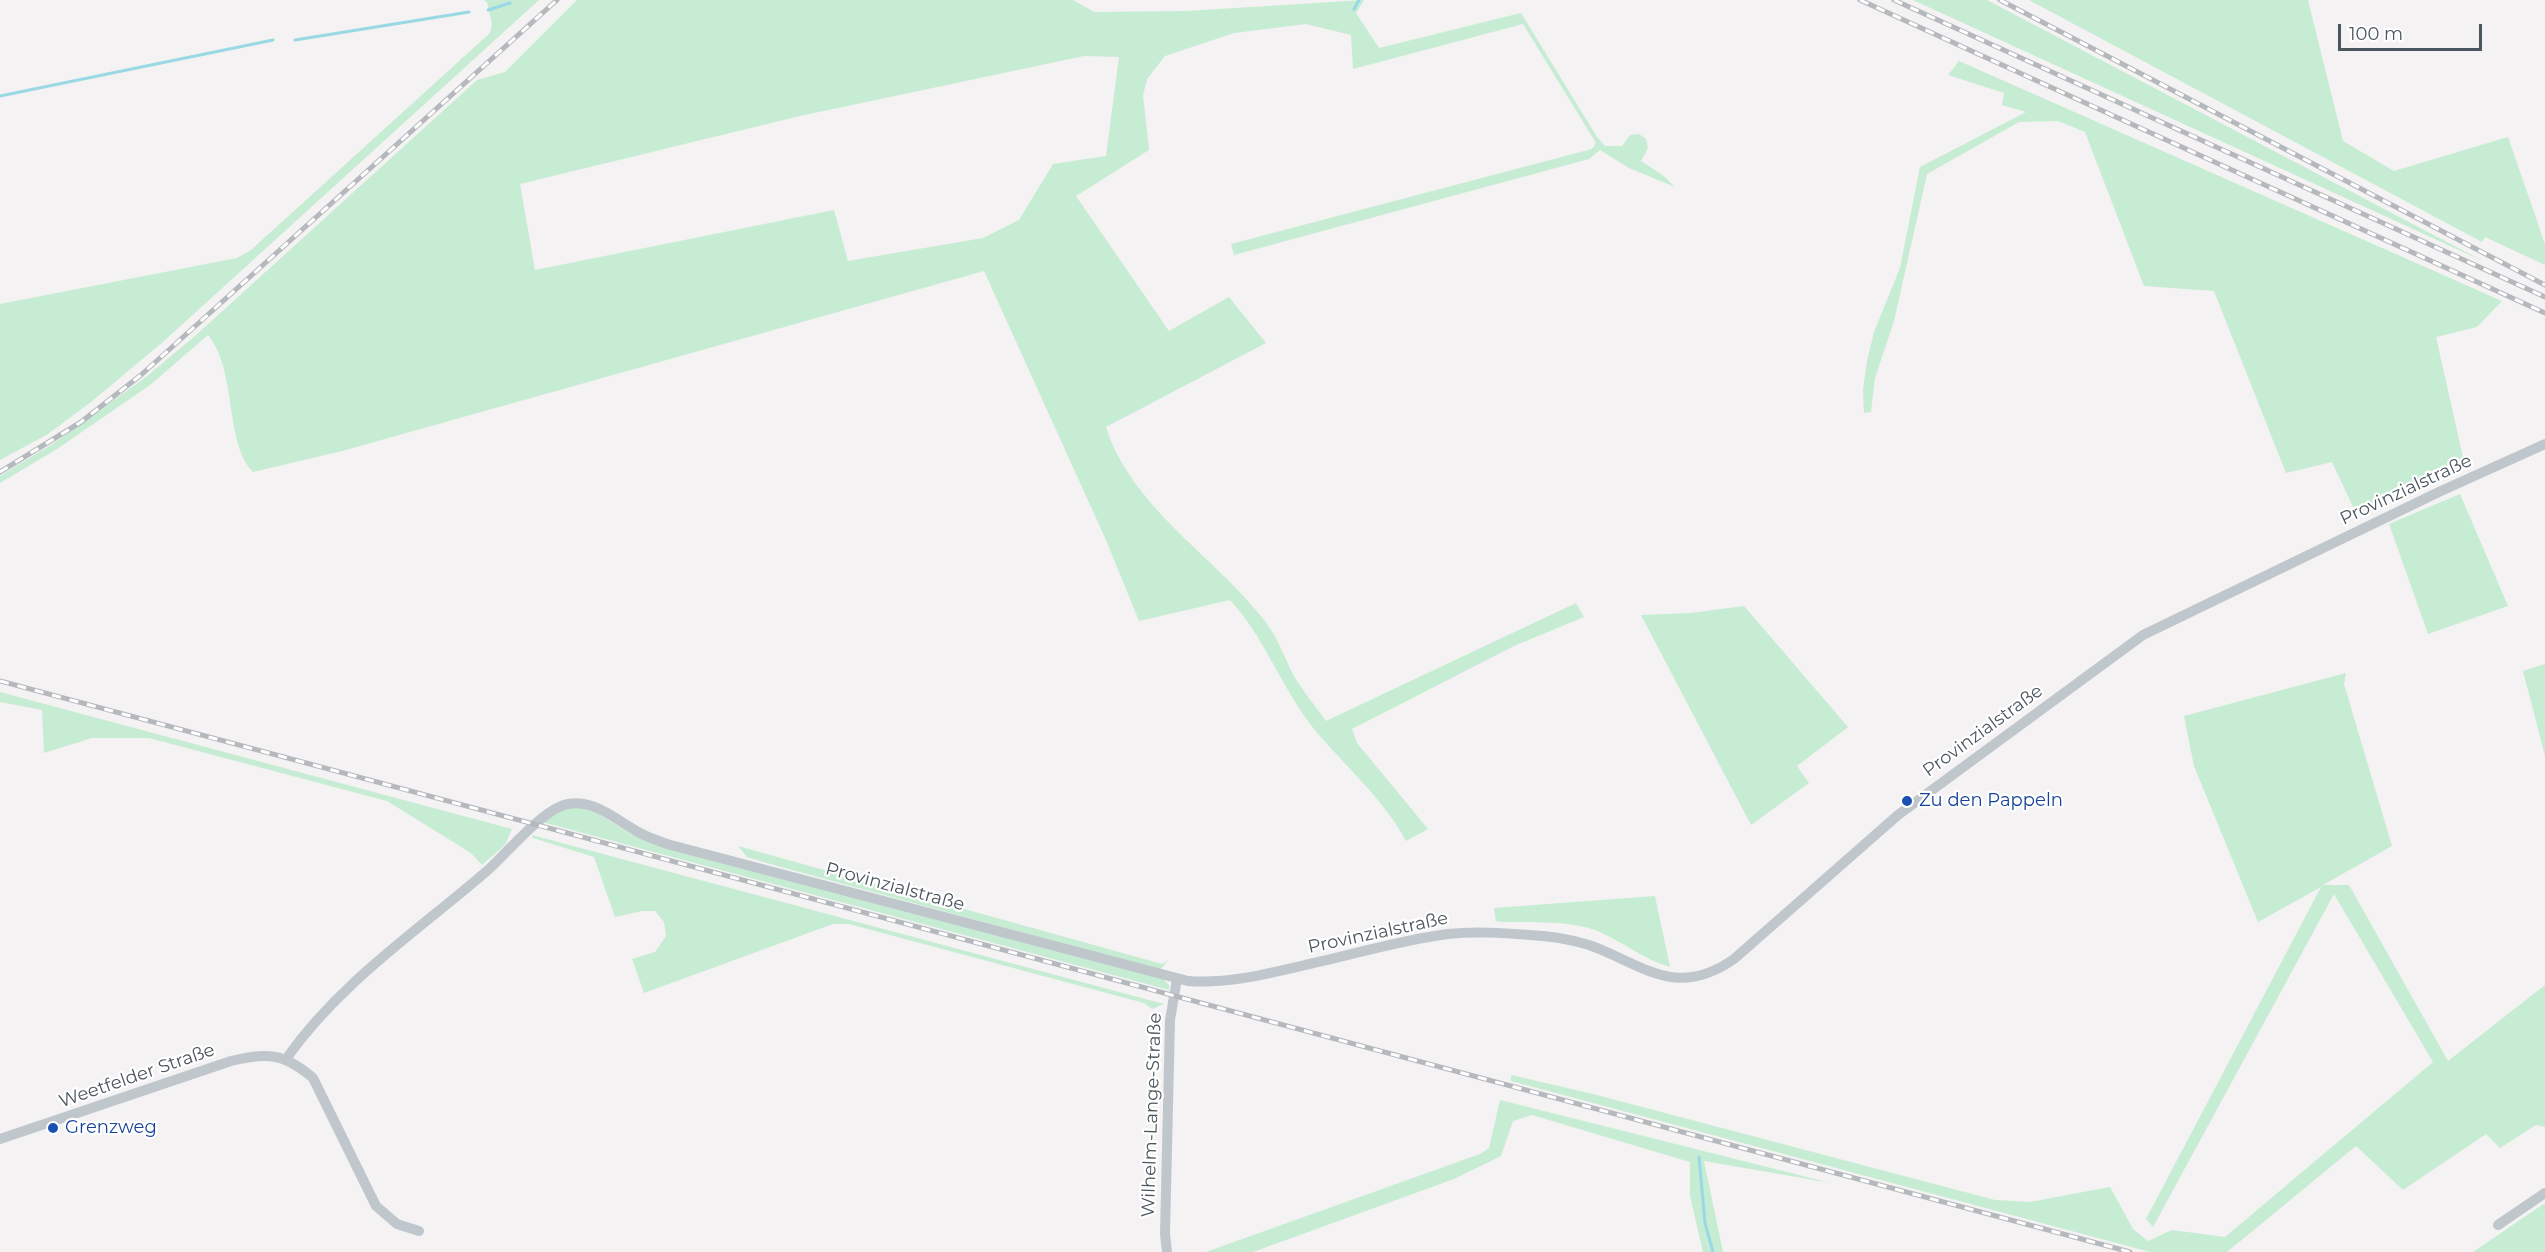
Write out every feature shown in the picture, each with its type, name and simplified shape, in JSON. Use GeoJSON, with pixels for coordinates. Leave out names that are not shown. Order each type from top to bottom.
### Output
{"type":"FeatureCollection","features":[{"type":"Feature","properties":{"kind":"street","name":"Provinzialstraße"},"geometry":{"type":"LineString","coordinates":[[286,1059],[321,1016],[386,953],[494,864],[547,813],[563,805],[581,804],[600,809],[644,836],[667,844],[1177,979],[1202,982],[1232,980],[1429,937],[1469,933],[1513,934],[1574,941],[1660,976],[1687,977],[1712,972],[1734,959],[1898,815],[2143,635],[2430,496],[2545,444]]}},
{"type":"Feature","properties":{"kind":"street","name":"Wilhelm-Lange-Straße"},"geometry":{"type":"LineString","coordinates":[[1167,1252],[1165,1234],[1170,1020],[1177,979]]}},
{"type":"Feature","properties":{"kind":"street","name":"Weetfelder Straße"},"geometry":{"type":"LineString","coordinates":[[0,1139],[231,1061],[261,1054],[286,1059],[313,1078],[320,1089],[376,1206],[397,1224],[419,1231]]}},
{"type":"Feature","properties":{"kind":"street"},"geometry":{"type":"LineString","coordinates":[[2498,1225],[2545,1193]]}},
{"type":"Feature","properties":{"kind":"green space"},"geometry":{"type":"Polygon","coordinates":[[[483,0],[539,0],[164,341],[91,402],[48,434],[0,460],[0,304],[237,258],[251,250],[490,33],[492,24],[487,2],[483,0]]]}},
{"type":"Feature","properties":{"kind":"green space"},"geometry":{"type":"Polygon","coordinates":[[[577,0],[1073,0],[1094,12],[1187,11],[1364,0],[1356,13],[1379,48],[1521,13],[1597,137],[1605,146],[1622,146],[1630,135],[1639,134],[1646,139],[1648,148],[1641,161],[1664,176],[1675,187],[1629,168],[1600,150],[1589,159],[1234,255],[1231,244],[1592,149],[1596,143],[1523,24],[1353,69],[1351,35],[1306,24],[1234,33],[1165,56],[1147,79],[1143,95],[1149,150],[1076,196],[1169,331],[1229,297],[1266,343],[1106,427],[1118,455],[1134,481],[1153,505],[1241,593],[1267,624],[1294,676],[1326,721],[1576,603],[1584,617],[1514,646],[1352,729],[1357,743],[1428,829],[1406,841],[1374,795],[1299,709],[1253,629],[1230,600],[1139,621],[1106,540],[984,271],[342,451],[253,472],[244,459],[238,443],[224,368],[208,335],[150,385],[57,449],[0,483],[0,476],[54,443],[146,377],[195,336],[477,80],[505,72],[577,0]],[[1084,56],[800,116],[520,184],[535,270],[834,210],[848,261],[983,238],[1019,220],[1053,164],[1106,156],[1119,57],[1084,56]]]}},
{"type":"Feature","properties":{"kind":"green space"},"geometry":{"type":"Polygon","coordinates":[[[1913,0],[1987,0],[2485,262],[1913,0]]]}},
{"type":"Feature","properties":{"kind":"green space"},"geometry":{"type":"Polygon","coordinates":[[[2029,0],[2308,0],[2343,141],[2394,171],[2508,137],[2545,244],[2545,265],[2485,237],[2482,242],[2029,0]]]}},
{"type":"Feature","properties":{"kind":"green space"},"geometry":{"type":"Polygon","coordinates":[[[1959,61],[2502,301],[2477,327],[2436,337],[2464,462],[2356,513],[2332,462],[2286,473],[2214,291],[2144,286],[2085,132],[2058,121],[2019,122],[1927,174],[1894,321],[1875,378],[1871,412],[1864,413],[1863,390],[1867,361],[1874,332],[1900,268],[1920,167],[2026,112],[2002,105],[2004,93],[1948,75],[1959,61]]]}},
{"type":"Feature","properties":{"kind":"green space"},"geometry":{"type":"Polygon","coordinates":[[[2460,494],[2508,606],[2428,634],[2389,524],[2460,494]]]}},
{"type":"Feature","properties":{"kind":"green space"},"geometry":{"type":"Polygon","coordinates":[[[1744,606],[1848,727],[1797,766],[1809,783],[1751,825],[1641,615],[1691,613],[1744,606]]]}},
{"type":"Feature","properties":{"kind":"green space"},"geometry":{"type":"Polygon","coordinates":[[[2545,664],[2545,756],[2523,671],[2545,664]]]}},
{"type":"Feature","properties":{"kind":"green space"},"geometry":{"type":"Polygon","coordinates":[[[2346,673],[2344,684],[2392,846],[2323,885],[2349,885],[2448,1061],[2545,985],[2545,1127],[2536,1125],[2500,1148],[2486,1134],[2403,1190],[2356,1146],[2227,1252],[2150,1252],[1511,1081],[1511,1075],[1593,1094],[1995,1200],[2030,1202],[2110,1187],[2133,1229],[2148,1241],[2172,1230],[2225,1237],[2433,1062],[2334,894],[2153,1227],[2146,1219],[2321,887],[2258,922],[2194,766],[2184,716],[2346,673]]]}},
{"type":"Feature","properties":{"kind":"green space"},"geometry":{"type":"Polygon","coordinates":[[[0,692],[512,829],[505,845],[482,865],[471,853],[387,801],[149,738],[92,738],[44,753],[42,710],[0,702],[0,692]]]}},
{"type":"Feature","properties":{"kind":"green space"},"geometry":{"type":"Polygon","coordinates":[[[579,807],[597,813],[631,834],[673,849],[1163,979],[1169,985],[1169,990],[542,822],[568,808],[579,807]]]}},
{"type":"Feature","properties":{"kind":"green space"},"geometry":{"type":"Polygon","coordinates":[[[532,835],[1164,1004],[1152,1009],[1144,1003],[849,924],[833,924],[644,993],[632,959],[655,952],[666,936],[664,922],[655,911],[642,911],[615,917],[594,857],[533,838],[532,835]]]}},
{"type":"Feature","properties":{"kind":"green space"},"geometry":{"type":"Polygon","coordinates":[[[738,846],[1162,964],[1168,960],[1160,970],[770,864],[747,857],[738,846]]]}},
{"type":"Feature","properties":{"kind":"green space"},"geometry":{"type":"Polygon","coordinates":[[[1655,896],[1670,967],[1650,959],[1605,934],[1584,927],[1561,923],[1496,921],[1494,908],[1655,896]]]}},
{"type":"Feature","properties":{"kind":"green space"},"geometry":{"type":"Polygon","coordinates":[[[1500,1100],[1831,1183],[1704,1161],[1723,1252],[1703,1252],[1690,1196],[1690,1162],[1532,1115],[1513,1121],[1501,1156],[1454,1179],[1253,1252],[1206,1252],[1480,1154],[1489,1148],[1500,1100]]]}},
{"type":"Feature","properties":{"kind":"green space"},"geometry":{"type":"Polygon","coordinates":[[[2545,1203],[2545,1252],[2473,1252],[2545,1203]]]}},
{"type":"Feature","properties":{"kind":"waterway"},"geometry":{"type":"LineString","coordinates":[[1354,9],[1359,0]]}},
{"type":"Feature","properties":{"kind":"waterway"},"geometry":{"type":"LineString","coordinates":[[488,10],[510,3]]}},
{"type":"Feature","properties":{"kind":"waterway"},"geometry":{"type":"LineString","coordinates":[[295,40],[469,12]]}},
{"type":"Feature","properties":{"kind":"waterway"},"geometry":{"type":"LineString","coordinates":[[0,96],[273,40]]}},
{"type":"Feature","properties":{"kind":"waterway"},"geometry":{"type":"LineString","coordinates":[[1699,1157],[1705,1223],[1713,1252]]}},
{"type":"Feature","properties":{"kind":"railway"},"geometry":{"type":"LineString","coordinates":[[0,472],[81,422],[141,375],[557,0]]}},
{"type":"Feature","properties":{"kind":"railway"},"geometry":{"type":"LineString","coordinates":[[1860,0],[2545,313]]}},
{"type":"Feature","properties":{"kind":"railway"},"geometry":{"type":"LineString","coordinates":[[1894,0],[2545,297]]}},
{"type":"Feature","properties":{"kind":"railway"},"geometry":{"type":"LineString","coordinates":[[2000,0],[2545,285]]}},
{"type":"Feature","properties":{"kind":"railway"},"geometry":{"type":"LineString","coordinates":[[0,681],[2130,1252]]}},
{"type":"Feature","properties":{"kind":"place","name":"Zu den Pappeln"},"geometry":{"type":"Point","coordinates":[1907,801]}},
{"type":"Feature","properties":{"kind":"place","name":"Grenzweg"},"geometry":{"type":"Point","coordinates":[53,1128]}}]}
